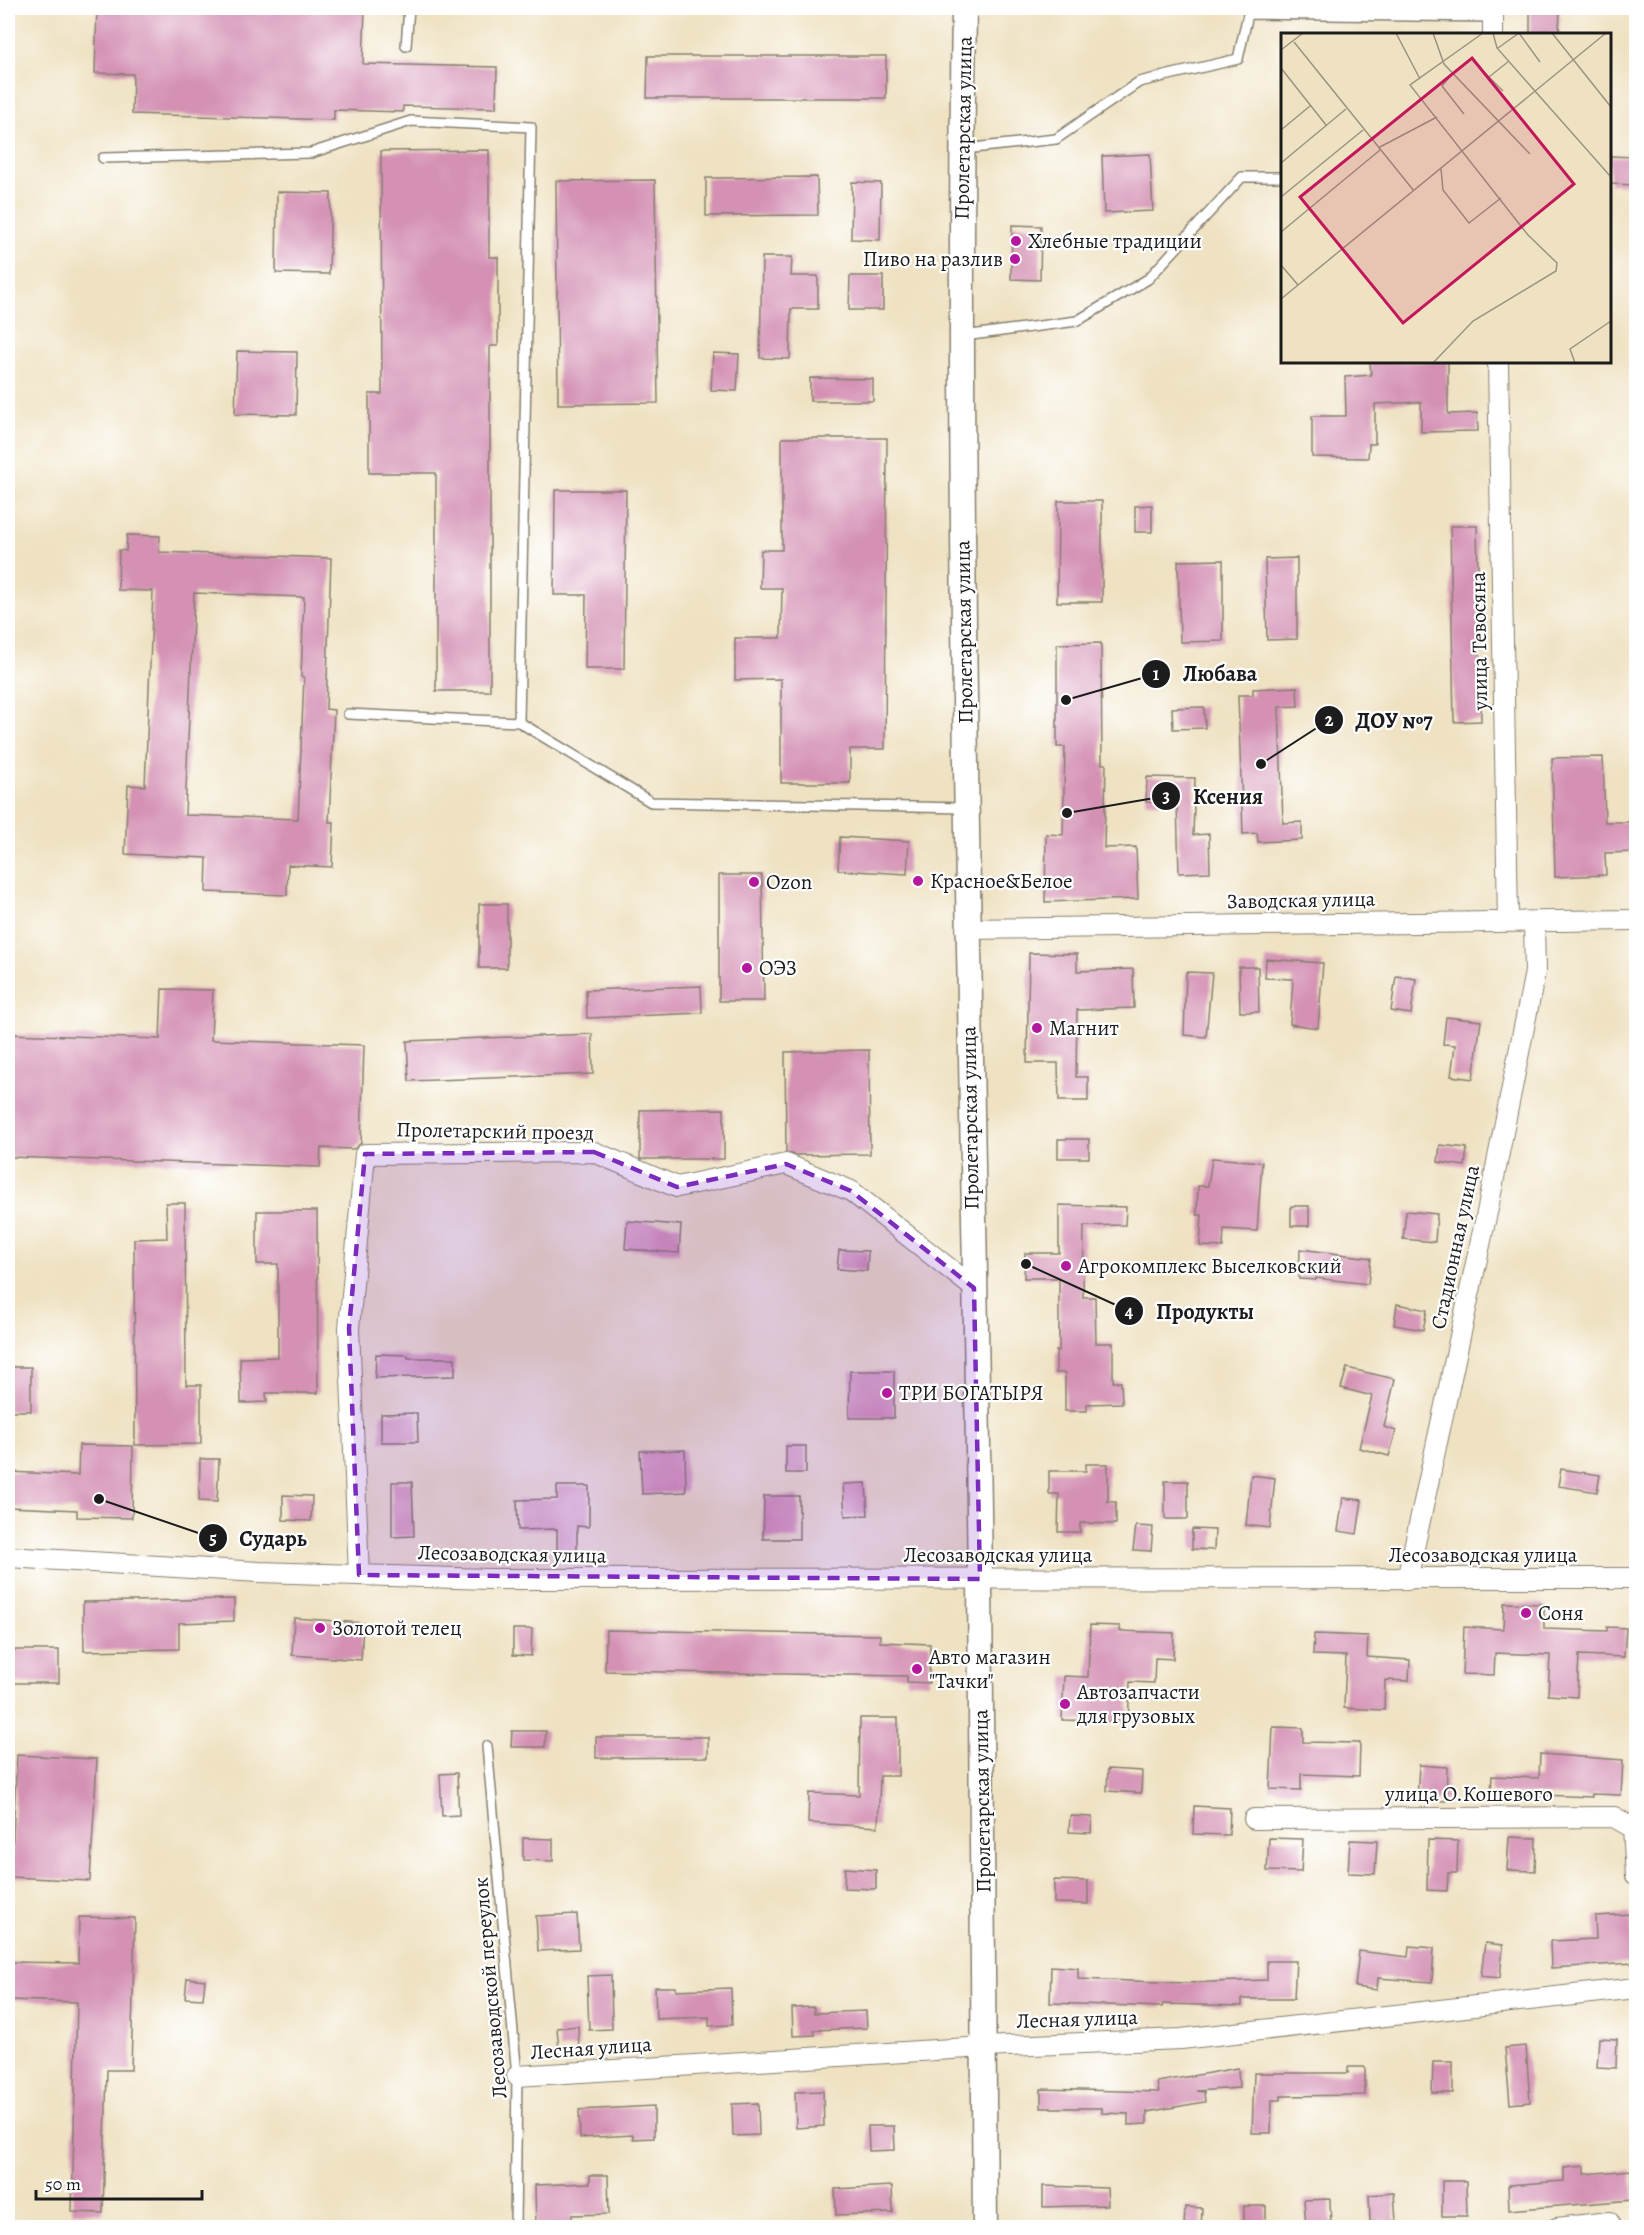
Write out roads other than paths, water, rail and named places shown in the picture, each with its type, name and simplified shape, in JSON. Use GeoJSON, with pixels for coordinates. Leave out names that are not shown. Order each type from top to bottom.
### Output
{"type":"FeatureCollection","features":[{"type":"Feature","properties":{"kind":"street","name":"Пролетарская улица"},"geometry":{"type":"LineString","coordinates":[[964,8],[961,337],[966,929],[980,1579],[985,2228]]}},
{"type":"Feature","properties":{"kind":"street","name":"улица Тевосяна"},"geometry":{"type":"LineString","coordinates":[[1498,363],[1508,920]]}},
{"type":"Feature","properties":{"kind":"street","name":"Заводская улица"},"geometry":{"type":"LineString","coordinates":[[966,929],[1636,920]]}},
{"type":"Feature","properties":{"kind":"street","name":"Стадионная улица"},"geometry":{"type":"LineString","coordinates":[[1407,1580],[1488,1208],[1535,972],[1534,922]]}},
{"type":"Feature","properties":{"kind":"street","name":"Пролетарский проезд"},"geometry":{"type":"LineString","coordinates":[[359,1575],[349,1328],[365,1154],[594,1152],[677,1187],[786,1164],[851,1191],[974,1288]]}},
{"type":"Feature","properties":{"kind":"street","name":"Лесозаводская улица"},"geometry":{"type":"LineString","coordinates":[[8,1557],[359,1575],[489,1579],[1407,1580],[1636,1578]]}},
{"type":"Feature","properties":{"kind":"street","name":"улица О.Кошевого"},"geometry":{"type":"LineString","coordinates":[[1254,1819],[1614,1817],[1634,1828],[1636,1876]]}},
{"type":"Feature","properties":{"kind":"street","name":"Лесная улица"},"geometry":{"type":"LineString","coordinates":[[518,2076],[984,2047],[1181,2039],[1636,1988]]}},
{"type":"Feature","properties":{"kind":"street"},"geometry":{"type":"LineString","coordinates":[[1557,2228],[1609,2222]]}},
{"type":"Feature","properties":{"kind":"lane"},"geometry":{"type":"LineString","coordinates":[[406,46],[409,8]]}},
{"type":"Feature","properties":{"kind":"lane"},"geometry":{"type":"LineString","coordinates":[[962,149],[1056,139],[1139,82],[1238,59],[1248,14],[1493,20]]}},
{"type":"Feature","properties":{"kind":"lane"},"geometry":{"type":"LineString","coordinates":[[103,158],[311,153],[411,121],[531,127],[519,722]]}},
{"type":"Feature","properties":{"kind":"lane"},"geometry":{"type":"LineString","coordinates":[[961,337],[1077,321],[1148,279],[1242,177],[1281,177]]}},
{"type":"Feature","properties":{"kind":"lane"},"geometry":{"type":"LineString","coordinates":[[348,714],[519,722],[651,802],[965,808]]}},
{"type":"Feature","properties":{"kind":"lane","name":"Лесозаводской переулок"},"geometry":{"type":"LineString","coordinates":[[487,1746],[518,2076],[515,2228]]}},
{"type":"Feature","properties":{"kind":"place","name":"Хлебные традиции"},"geometry":{"type":"Point","coordinates":[1016,241]}},
{"type":"Feature","properties":{"kind":"place","name":"Пиво на разлив"},"geometry":{"type":"Point","coordinates":[1015,259]}},
{"type":"Feature","properties":{"kind":"place","name":"Любава"},"geometry":{"type":"Point","coordinates":[1066,700]}},
{"type":"Feature","properties":{"kind":"place","name":"ДОУ №7"},"geometry":{"type":"Point","coordinates":[1261,764]}},
{"type":"Feature","properties":{"kind":"place","name":"Ксения"},"geometry":{"type":"Point","coordinates":[1067,813]}},
{"type":"Feature","properties":{"kind":"place","name":"Красное&Белое"},"geometry":{"type":"Point","coordinates":[918,881]}},
{"type":"Feature","properties":{"kind":"place","name":"Ozon"},"geometry":{"type":"Point","coordinates":[754,882]}},
{"type":"Feature","properties":{"kind":"place","name":"ОЭЗ"},"geometry":{"type":"Point","coordinates":[747,968]}},
{"type":"Feature","properties":{"kind":"place","name":"Магнит"},"geometry":{"type":"Point","coordinates":[1037,1028]}},
{"type":"Feature","properties":{"kind":"place","name":"Продукты"},"geometry":{"type":"Point","coordinates":[1026,1264]}},
{"type":"Feature","properties":{"kind":"place","name":"Агрокомплекс Выселковский"},"geometry":{"type":"Point","coordinates":[1066,1266]}},
{"type":"Feature","properties":{"kind":"place","name":"ТРИ БОГАТЫРЯ"},"geometry":{"type":"Point","coordinates":[887,1393]}},
{"type":"Feature","properties":{"kind":"place","name":"Сударь"},"geometry":{"type":"Point","coordinates":[99,1499]}},
{"type":"Feature","properties":{"kind":"place","name":"Соня"},"geometry":{"type":"Point","coordinates":[1526,1613]}},
{"type":"Feature","properties":{"kind":"place","name":"Золотой телец"},"geometry":{"type":"Point","coordinates":[320,1628]}},
{"type":"Feature","properties":{"kind":"place","name":"Авто магазин \"Тачки\""},"geometry":{"type":"Point","coordinates":[917,1669]}},
{"type":"Feature","properties":{"kind":"place","name":"Автозапчасти для грузовых"},"geometry":{"type":"Point","coordinates":[1065,1704]}}]}
